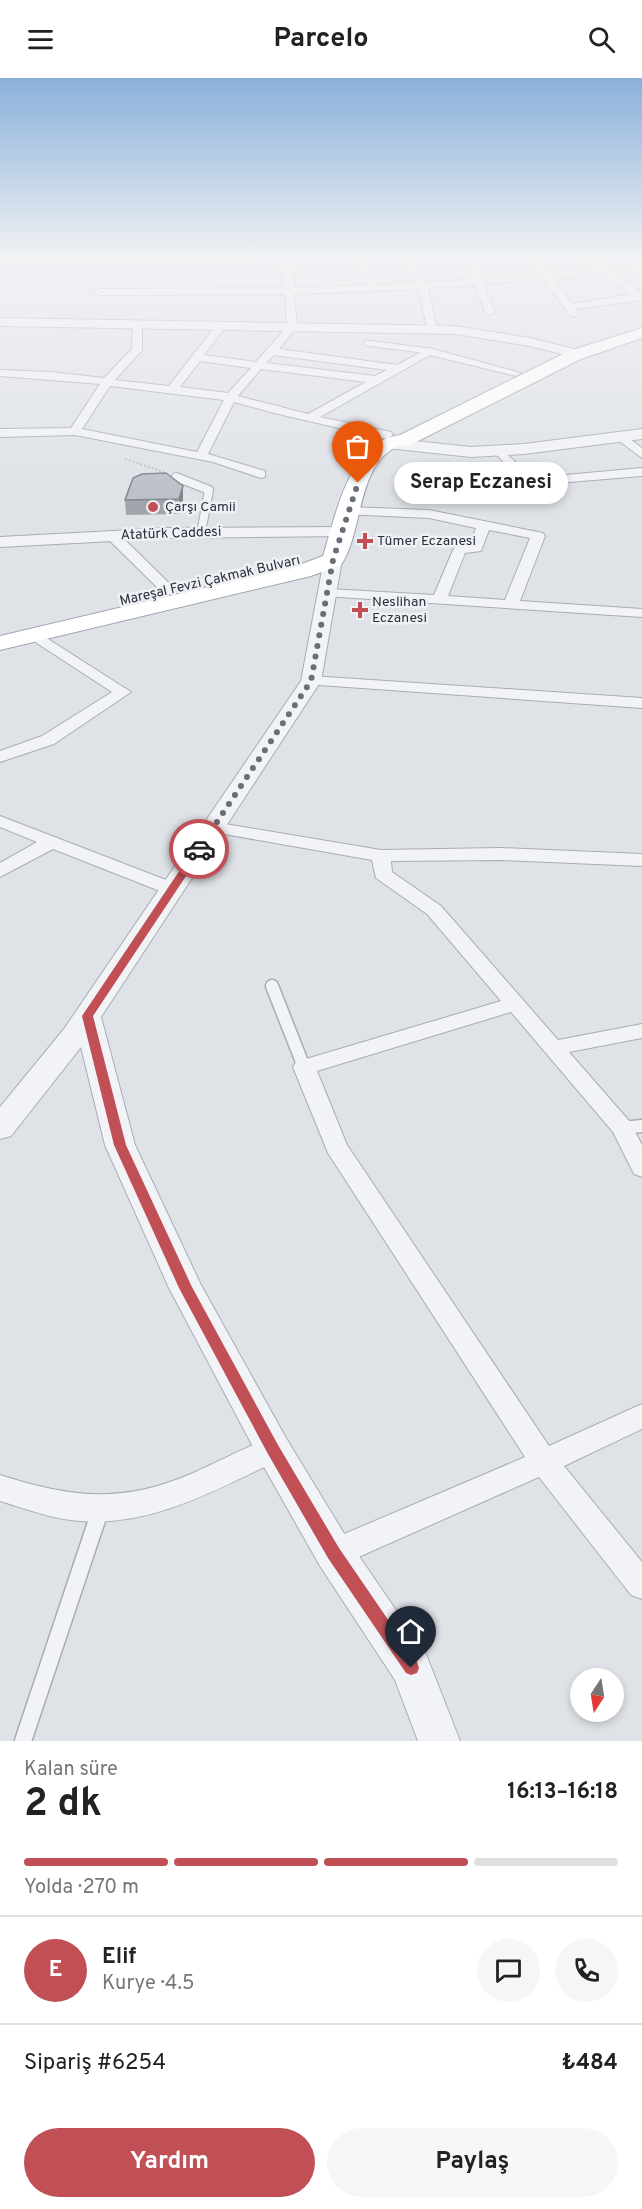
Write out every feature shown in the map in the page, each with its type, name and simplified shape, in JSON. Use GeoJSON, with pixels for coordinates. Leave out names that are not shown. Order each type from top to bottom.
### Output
{"type":"FeatureCollection","features":[{"type":"Feature","properties":{"kind":"main road"},"geometry":{"type":"LineString","coordinates":[[333,560],[358,483],[387,439],[516,373],[614,336]]}},
{"type":"Feature","properties":{"kind":"main road"},"geometry":{"type":"LineString","coordinates":[[387,439],[405,440],[570,352],[632,336]]}},
{"type":"Feature","properties":{"kind":"main road","name":"Mareşal Fevzi Çakmak Bulvarı"},"geometry":{"type":"LineString","coordinates":[[0,629],[307,559],[333,560]]}},
{"type":"Feature","properties":{"kind":"main road","name":"Mareşal Fevzi Çakmak Bulvarı"},"geometry":{"type":"LineString","coordinates":[[0,643],[303,571],[333,560]]}},
{"type":"Feature","properties":{"kind":"street"},"geometry":{"type":"LineString","coordinates":[[75,431],[107,382],[137,350],[136,336]]}},
{"type":"Feature","properties":{"kind":"street"},"geometry":{"type":"LineString","coordinates":[[172,390],[214,336]]}},
{"type":"Feature","properties":{"kind":"street"},"geometry":{"type":"LineString","coordinates":[[201,456],[231,397],[284,336]]}},
{"type":"Feature","properties":{"kind":"street"},"geometry":{"type":"LineString","coordinates":[[485,336],[570,352]]}},
{"type":"Feature","properties":{"kind":"street"},"geometry":{"type":"LineString","coordinates":[[271,351],[398,368]]}},
{"type":"Feature","properties":{"kind":"street"},"geometry":{"type":"LineString","coordinates":[[309,418],[429,351],[516,373]]}},
{"type":"Feature","properties":{"kind":"street"},"geometry":{"type":"LineString","coordinates":[[199,358],[260,363],[377,380]]}},
{"type":"Feature","properties":{"kind":"street"},"geometry":{"type":"LineString","coordinates":[[0,373],[51,375],[231,397],[387,439],[471,452],[642,434]]}},
{"type":"Feature","properties":{"kind":"street"},"geometry":{"type":"LineString","coordinates":[[0,433],[75,431],[201,456],[261,474]]}},
{"type":"Feature","properties":{"kind":"street"},"geometry":{"type":"LineString","coordinates":[[622,437],[642,454]]}},
{"type":"Feature","properties":{"kind":"street"},"geometry":{"type":"LineString","coordinates":[[498,450],[530,482]]}},
{"type":"Feature","properties":{"kind":"street"},"geometry":{"type":"LineString","coordinates":[[505,499],[530,482],[642,472]]}},
{"type":"Feature","properties":{"kind":"street"},"geometry":{"type":"LineString","coordinates":[[349,508],[429,514],[537,536],[511,604]]}},
{"type":"Feature","properties":{"kind":"street"},"geometry":{"type":"LineString","coordinates":[[439,600],[460,550],[476,548],[484,524]]}},
{"type":"Feature","properties":{"kind":"street","name":"Atatürk Caddesi"},"geometry":{"type":"LineString","coordinates":[[0,542],[201,533],[342,532]]}},
{"type":"Feature","properties":{"kind":"street"},"geometry":{"type":"LineString","coordinates":[[113,536],[169,591]]}},
{"type":"Feature","properties":{"kind":"street"},"geometry":{"type":"LineString","coordinates":[[0,1128],[87,1016],[311,681],[329,593],[333,560]]}},
{"type":"Feature","properties":{"kind":"street"},"geometry":{"type":"LineString","coordinates":[[329,593],[642,613]]}},
{"type":"Feature","properties":{"kind":"street"},"geometry":{"type":"LineString","coordinates":[[0,757],[48,740],[123,692],[34,635]]}},
{"type":"Feature","properties":{"kind":"street"},"geometry":{"type":"LineString","coordinates":[[311,681],[642,702]]}},
{"type":"Feature","properties":{"kind":"street"},"geometry":{"type":"LineString","coordinates":[[0,821],[172,889]]}},
{"type":"Feature","properties":{"kind":"street"},"geometry":{"type":"LineString","coordinates":[[213,827],[381,856],[501,854],[642,860]]}},
{"type":"Feature","properties":{"kind":"street"},"geometry":{"type":"LineString","coordinates":[[0,872],[53,841]]}},
{"type":"Feature","properties":{"kind":"street"},"geometry":{"type":"LineString","coordinates":[[381,856],[383,874],[434,910],[553,1048],[632,1127],[642,1168]]}},
{"type":"Feature","properties":{"kind":"street"},"geometry":{"type":"LineString","coordinates":[[515,1004],[304,1067],[336,1147],[544,1462],[642,1586]]}},
{"type":"Feature","properties":{"kind":"street"},"geometry":{"type":"LineString","coordinates":[[87,1016],[120,1145],[186,1288],[273,1449],[334,1553],[411,1668],[439,1741]]}},
{"type":"Feature","properties":{"kind":"street"},"geometry":{"type":"LineString","coordinates":[[553,1048],[642,1030]]}},
{"type":"Feature","properties":{"kind":"street"},"geometry":{"type":"LineString","coordinates":[[334,1553],[544,1462],[642,1416]]}},
{"type":"Feature","properties":{"kind":"street"},"geometry":{"type":"LineString","coordinates":[[0,1488],[47,1505],[100,1511],[160,1502],[273,1449]]}},
{"type":"Feature","properties":{"kind":"lane"},"geometry":{"type":"LineString","coordinates":[[367,343],[429,351]]}},
{"type":"Feature","properties":{"kind":"lane"},"geometry":{"type":"LineString","coordinates":[[177,477],[208,490],[201,533]]}},
{"type":"Feature","properties":{"kind":"lane"},"geometry":{"type":"LineString","coordinates":[[272,986],[304,1067]]}},
{"type":"Feature","properties":{"kind":"lane"},"geometry":{"type":"LineString","coordinates":[[23,1741],[100,1511]]}},
{"type":"Feature","properties":{"kind":"path"},"geometry":{"type":"LineString","coordinates":[[123,458],[177,477]]}},
{"type":"Feature","properties":{"kind":"building"},"geometry":{"type":"Polygon","coordinates":[[[166,473],[183,486],[179,499],[125,500],[133,478],[142,474],[166,473]]]}},
{"type":"Feature","properties":{"kind":"way so far"},"geometry":{"type":"LineString","coordinates":[[199,849],[311,681],[329,593],[333,560],[358,483]]}},
{"type":"Feature","properties":{"kind":"place","name":"Serap Eczanesi"},"geometry":{"type":"Point","coordinates":[358,483]}},
{"type":"Feature","properties":{"kind":"place","name":"Çarşı Camii"},"geometry":{"type":"Point","coordinates":[153,507]}},
{"type":"Feature","properties":{"kind":"place","name":"Tümer Eczanesi"},"geometry":{"type":"Point","coordinates":[365,541]}},
{"type":"Feature","properties":{"kind":"place","name":"Neslihan Eczanesi"},"geometry":{"type":"Point","coordinates":[360,610]}},
{"type":"Feature","properties":{"kind":"route"},"geometry":{"type":"LineString","coordinates":[[199,849],[87,1016],[120,1145],[186,1288],[273,1449],[334,1553],[411,1668]]}}]}
